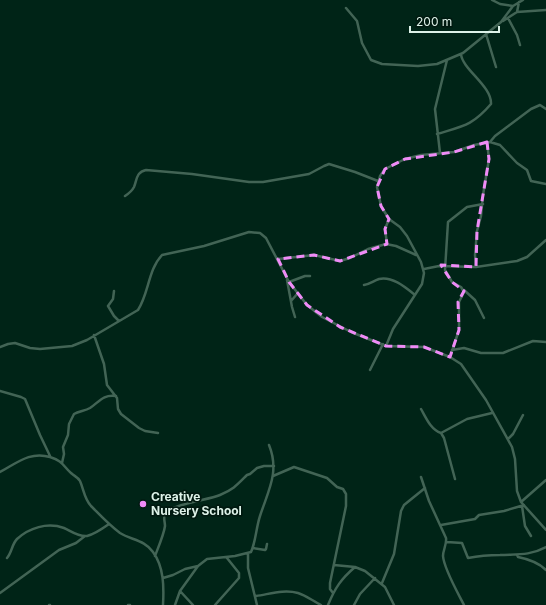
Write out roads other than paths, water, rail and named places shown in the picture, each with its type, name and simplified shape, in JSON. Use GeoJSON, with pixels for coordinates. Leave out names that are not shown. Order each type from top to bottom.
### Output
{"type":"FeatureCollection","features":[{"type":"Feature","properties":{"kind":"street"},"geometry":{"type":"LineString","coordinates":[[492,0],[500,4],[513,6]]}},
{"type":"Feature","properties":{"kind":"street"},"geometry":{"type":"LineString","coordinates":[[501,22],[513,6],[523,0]]}},
{"type":"Feature","properties":{"kind":"street"},"geometry":{"type":"LineString","coordinates":[[516,12],[519,2]]}},
{"type":"Feature","properties":{"kind":"street"},"geometry":{"type":"LineString","coordinates":[[346,8],[357,21],[363,46],[371,60],[382,64],[396,66],[432,65],[447,60],[461,54],[516,12],[546,10]]}},
{"type":"Feature","properties":{"kind":"street"},"geometry":{"type":"LineString","coordinates":[[508,18],[517,34],[520,45]]}},
{"type":"Feature","properties":{"kind":"street"},"geometry":{"type":"LineString","coordinates":[[486,34],[496,67]]}},
{"type":"Feature","properties":{"kind":"street"},"geometry":{"type":"LineString","coordinates":[[437,134],[472,122],[492,104],[480,82],[462,59],[461,54]]}},
{"type":"Feature","properties":{"kind":"street"},"geometry":{"type":"LineString","coordinates":[[440,153],[435,109],[447,60]]}},
{"type":"Feature","properties":{"kind":"street"},"geometry":{"type":"LineString","coordinates":[[488,142],[531,109],[540,105],[546,110]]}},
{"type":"Feature","properties":{"kind":"street"},"geometry":{"type":"LineString","coordinates":[[476,267],[475,255],[477,231],[483,204],[489,159],[488,142]]}},
{"type":"Feature","properties":{"kind":"street"},"geometry":{"type":"LineString","coordinates":[[386,346],[393,329],[423,280],[424,269],[407,236],[400,227],[389,219],[380,206],[378,181],[385,170],[405,159],[454,152],[488,142],[497,143],[500,145],[517,163],[527,170],[531,181],[546,184]]}},
{"type":"Feature","properties":{"kind":"street"},"geometry":{"type":"LineString","coordinates":[[124,196],[134,188],[137,177],[140,173],[146,170],[192,174],[249,182],[263,182],[309,174],[330,164],[378,181]]}},
{"type":"Feature","properties":{"kind":"street"},"geometry":{"type":"LineString","coordinates":[[483,204],[467,207],[448,222],[445,270],[451,280],[475,300],[484,318]]}},
{"type":"Feature","properties":{"kind":"street"},"geometry":{"type":"LineString","coordinates":[[387,244],[385,230],[389,219]]}},
{"type":"Feature","properties":{"kind":"street"},"geometry":{"type":"LineString","coordinates":[[0,347],[15,343],[40,349],[64,348],[76,345],[138,310],[160,257],[165,254],[204,246],[241,234],[257,232],[264,235],[266,238],[289,282],[308,305],[322,317],[351,332],[386,346],[424,347],[450,357],[461,364],[483,396],[512,447],[515,459],[517,491],[523,506],[546,530]]}},
{"type":"Feature","properties":{"kind":"street"},"geometry":{"type":"LineString","coordinates":[[424,269],[436,266],[451,265],[476,267],[521,260],[532,253],[546,240]]}},
{"type":"Feature","properties":{"kind":"street"},"geometry":{"type":"LineString","coordinates":[[278,259],[314,255],[340,261],[372,248],[387,244],[396,246],[416,255]]}},
{"type":"Feature","properties":{"kind":"street"},"geometry":{"type":"LineString","coordinates":[[289,282],[305,276],[310,276]]}},
{"type":"Feature","properties":{"kind":"street"},"geometry":{"type":"LineString","coordinates":[[287,277],[295,317]]}},
{"type":"Feature","properties":{"kind":"street"},"geometry":{"type":"LineString","coordinates":[[364,285],[371,284],[378,279],[389,278],[415,295]]}},
{"type":"Feature","properties":{"kind":"street"},"geometry":{"type":"LineString","coordinates":[[450,357],[460,327],[458,303],[463,290]]}},
{"type":"Feature","properties":{"kind":"street"},"geometry":{"type":"LineString","coordinates":[[114,291],[113,300],[108,306],[119,321]]}},
{"type":"Feature","properties":{"kind":"street"},"geometry":{"type":"LineString","coordinates":[[291,301],[298,293]]}},
{"type":"Feature","properties":{"kind":"street"},"geometry":{"type":"LineString","coordinates":[[94,335],[104,364],[107,385],[116,396],[118,401],[118,409],[123,416],[144,431],[158,433]]}},
{"type":"Feature","properties":{"kind":"street"},"geometry":{"type":"LineString","coordinates":[[452,350],[464,348],[481,353],[503,353],[533,341],[546,342]]}},
{"type":"Feature","properties":{"kind":"street"},"geometry":{"type":"LineString","coordinates":[[370,370],[383,344]]}},
{"type":"Feature","properties":{"kind":"street"},"geometry":{"type":"LineString","coordinates":[[0,391],[25,399],[51,457]]}},
{"type":"Feature","properties":{"kind":"street"},"geometry":{"type":"LineString","coordinates":[[62,463],[64,454],[63,447],[68,435],[69,424],[74,414],[88,409],[103,397],[109,395],[116,396]]}},
{"type":"Feature","properties":{"kind":"street"},"geometry":{"type":"LineString","coordinates":[[421,409],[436,432],[442,433],[467,419],[492,413]]}},
{"type":"Feature","properties":{"kind":"street"},"geometry":{"type":"LineString","coordinates":[[508,439],[513,434],[523,415]]}},
{"type":"Feature","properties":{"kind":"street"},"geometry":{"type":"LineString","coordinates":[[442,433],[455,479]]}},
{"type":"Feature","properties":{"kind":"street"},"geometry":{"type":"LineString","coordinates":[[175,605],[180,591],[198,566],[206,559],[227,558],[248,553],[253,548],[259,517],[269,494],[273,476],[273,458],[269,445]]}},
{"type":"Feature","properties":{"kind":"street"},"geometry":{"type":"LineString","coordinates":[[0,472],[32,455],[51,457],[62,463],[80,481],[83,492],[89,504],[109,524],[127,537],[145,544],[155,556],[159,564],[162,578],[164,594],[163,605]]}},
{"type":"Feature","properties":{"kind":"street"},"geometry":{"type":"LineString","coordinates":[[155,556],[165,528],[164,516],[168,510],[217,496],[235,487],[254,469],[264,466],[274,466]]}},
{"type":"Feature","properties":{"kind":"street"},"geometry":{"type":"LineString","coordinates":[[273,476],[291,468],[295,468],[327,478],[345,491],[346,502],[330,586],[333,593]]}},
{"type":"Feature","properties":{"kind":"street"},"geometry":{"type":"LineString","coordinates":[[421,477],[446,538],[447,542],[444,559],[449,575],[464,605]]}},
{"type":"Feature","properties":{"kind":"street"},"geometry":{"type":"LineString","coordinates":[[521,502],[546,480]]}},
{"type":"Feature","properties":{"kind":"street"},"geometry":{"type":"LineString","coordinates":[[382,583],[394,554],[401,511],[404,505],[425,488]]}},
{"type":"Feature","properties":{"kind":"street"},"geometry":{"type":"LineString","coordinates":[[441,525],[475,519],[479,515],[523,506]]}},
{"type":"Feature","properties":{"kind":"street"},"geometry":{"type":"LineString","coordinates":[[523,506],[525,526],[531,536]]}},
{"type":"Feature","properties":{"kind":"street"},"geometry":{"type":"LineString","coordinates":[[0,593],[59,550],[76,543],[86,536],[94,534],[109,524]]}},
{"type":"Feature","properties":{"kind":"street"},"geometry":{"type":"LineString","coordinates":[[7,558],[11,554],[15,541],[23,534],[37,527],[60,527],[76,534],[86,536]]}},
{"type":"Feature","properties":{"kind":"street"},"geometry":{"type":"LineString","coordinates":[[447,542],[462,543],[468,558],[530,554],[546,547]]}},
{"type":"Feature","properties":{"kind":"street"},"geometry":{"type":"LineString","coordinates":[[253,548],[265,550],[267,544]]}},
{"type":"Feature","properties":{"kind":"street"},"geometry":{"type":"LineString","coordinates":[[248,553],[248,568],[257,605]]}},
{"type":"Feature","properties":{"kind":"street"},"geometry":{"type":"LineString","coordinates":[[517,555],[518,557],[526,558],[533,563],[540,564],[546,570]]}},
{"type":"Feature","properties":{"kind":"street"},"geometry":{"type":"LineString","coordinates":[[215,605],[239,578],[239,573],[227,558]]}},
{"type":"Feature","properties":{"kind":"street"},"geometry":{"type":"LineString","coordinates":[[334,565],[355,567],[365,571],[386,587],[394,605]]}},
{"type":"Feature","properties":{"kind":"street"},"geometry":{"type":"LineString","coordinates":[[162,578],[173,575],[185,568],[198,566]]}},
{"type":"Feature","properties":{"kind":"street"},"geometry":{"type":"LineString","coordinates":[[328,605],[342,578],[355,567]]}},
{"type":"Feature","properties":{"kind":"street"},"geometry":{"type":"LineString","coordinates":[[354,605],[360,594],[375,578]]}},
{"type":"Feature","properties":{"kind":"street"},"geometry":{"type":"LineString","coordinates":[[180,591],[192,605]]}},
{"type":"Feature","properties":{"kind":"street"},"geometry":{"type":"LineString","coordinates":[[256,596],[288,591],[299,593],[321,605]]}},
{"type":"Feature","properties":{"kind":"place","name":"Creative Nursery School"},"geometry":{"type":"Point","coordinates":[143,504]}}]}
